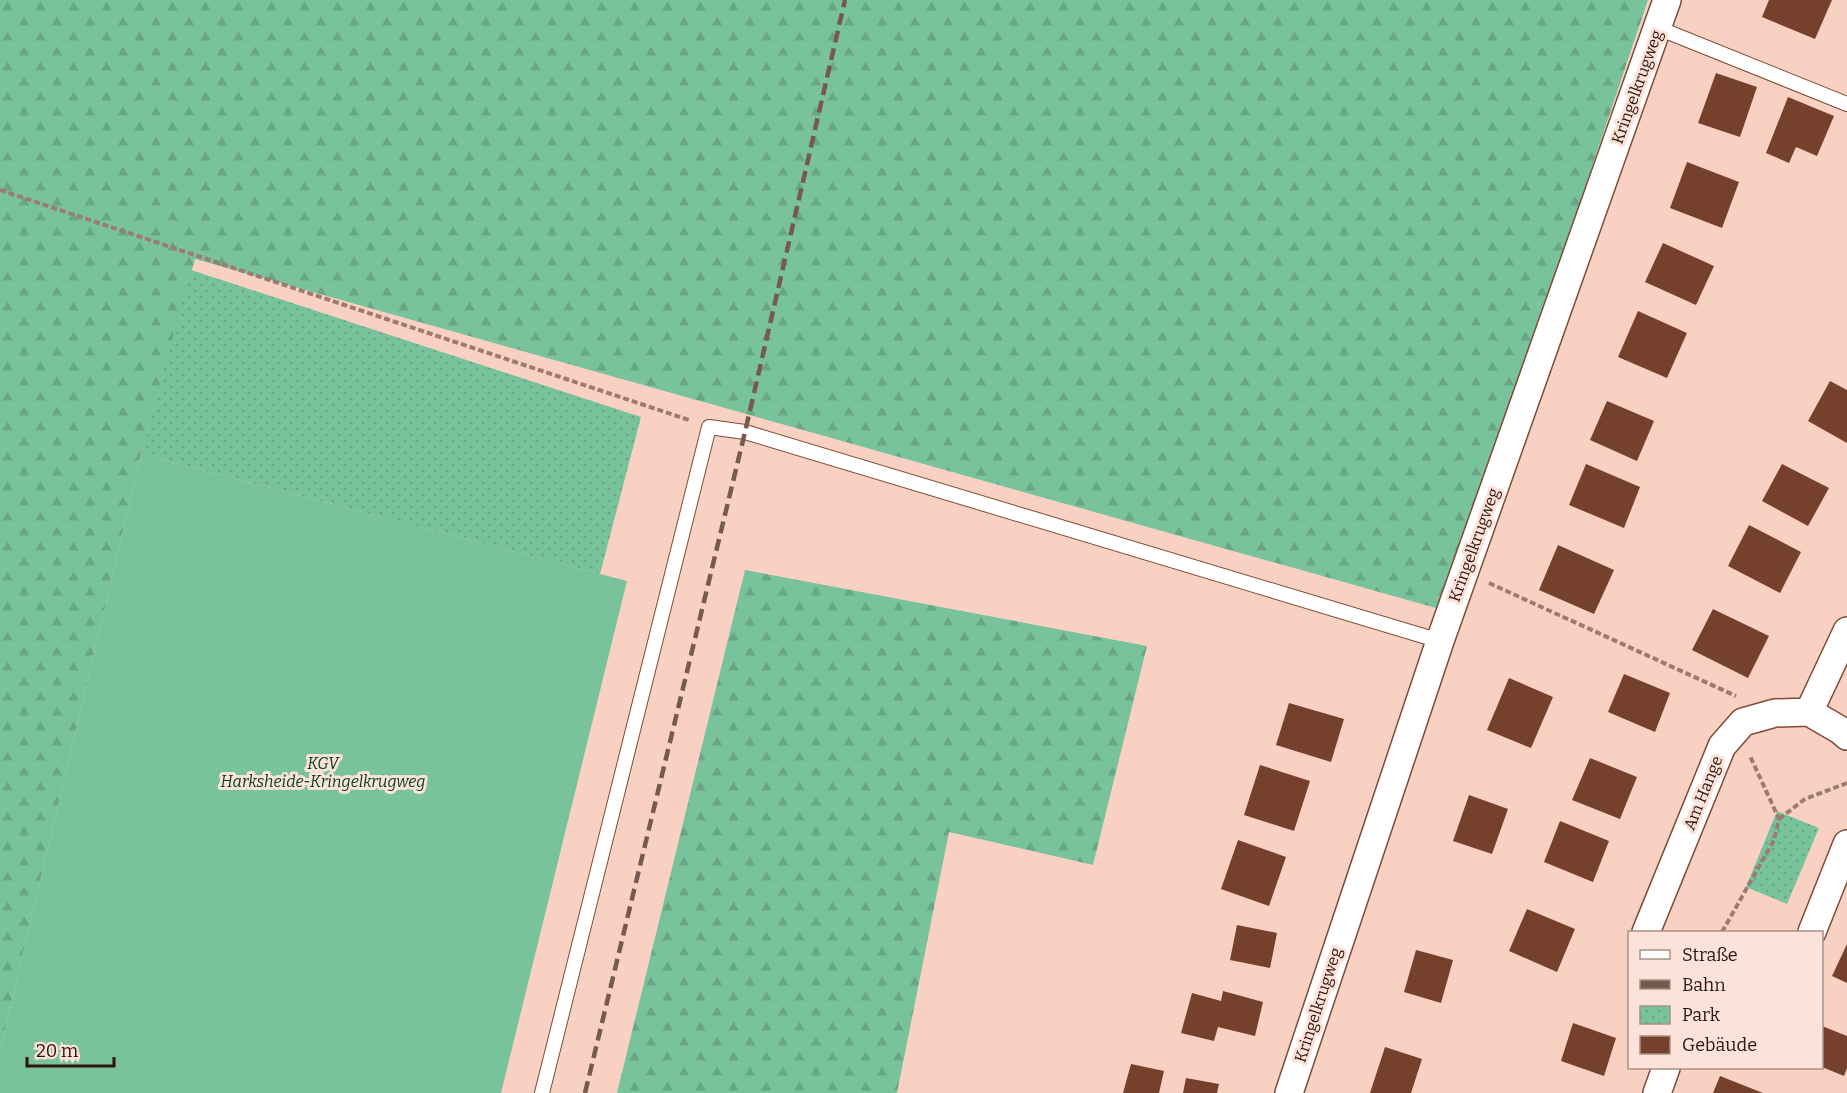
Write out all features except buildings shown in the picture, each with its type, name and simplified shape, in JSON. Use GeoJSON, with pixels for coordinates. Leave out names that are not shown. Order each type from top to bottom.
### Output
{"type":"FeatureCollection","features":[{"type":"Feature","properties":{"kind":"street","name":"Kringelkrugweg"},"geometry":{"type":"LineString","coordinates":[[1289,1093],[1440,641],[1667,0]]}},
{"type":"Feature","properties":{"kind":"street"},"geometry":{"type":"LineString","coordinates":[[1809,712],[1847,631]]}},
{"type":"Feature","properties":{"kind":"street"},"geometry":{"type":"LineString","coordinates":[[1737,728],[1743,722],[1775,713],[1809,712],[1847,736]]}},
{"type":"Feature","properties":{"kind":"street","name":"Am Hange"},"geometry":{"type":"LineString","coordinates":[[1647,931],[1722,746],[1737,728]]}},
{"type":"Feature","properties":{"kind":"street"},"geometry":{"type":"LineString","coordinates":[[1813,931],[1847,844]]}},
{"type":"Feature","properties":{"kind":"street"},"geometry":{"type":"LineString","coordinates":[[1657,1093],[1666,1069]]}},
{"type":"Feature","properties":{"kind":"lane"},"geometry":{"type":"LineString","coordinates":[[1658,28],[1847,104]]}},
{"type":"Feature","properties":{"kind":"lane"},"geometry":{"type":"LineString","coordinates":[[542,1093],[709,427],[745,432],[1440,641]]}},
{"type":"Feature","properties":{"kind":"path"},"geometry":{"type":"LineString","coordinates":[[0,190],[709,427]]}},
{"type":"Feature","properties":{"kind":"path"},"geometry":{"type":"LineString","coordinates":[[1465,572],[1775,713]]}},
{"type":"Feature","properties":{"kind":"path"},"geometry":{"type":"LineString","coordinates":[[1723,931],[1774,840],[1779,819],[1737,728]]}},
{"type":"Feature","properties":{"kind":"path"},"geometry":{"type":"LineString","coordinates":[[1779,819],[1805,799],[1847,783]]}},
{"type":"Feature","properties":{"kind":"green space"},"geometry":{"type":"Polygon","coordinates":[[[0,0],[1648,0],[1443,610],[195,259],[141,454],[0,1051],[0,0]]]}},
{"type":"Feature","properties":{"kind":"green space"},"geometry":{"type":"Polygon","coordinates":[[[191,270],[641,417],[600,574],[141,454],[191,270]]]}},
{"type":"Feature","properties":{"kind":"green space","name":"KGV Harksheide-Kringelkrugweg"},"geometry":{"type":"Polygon","coordinates":[[[141,454],[627,581],[501,1093],[0,1093],[0,1051],[141,454]]]}},
{"type":"Feature","properties":{"kind":"green space"},"geometry":{"type":"Polygon","coordinates":[[[745,570],[1147,646],[1093,865],[949,832],[897,1093],[617,1093],[745,570]]]}},
{"type":"Feature","properties":{"kind":"green space"},"geometry":{"type":"Polygon","coordinates":[[[1777,811],[1819,828],[1787,904],[1746,887],[1777,811]]]}},
{"type":"Feature","properties":{"kind":"railway"},"geometry":{"type":"LineString","coordinates":[[585,1093],[745,432],[845,0]]}}]}
